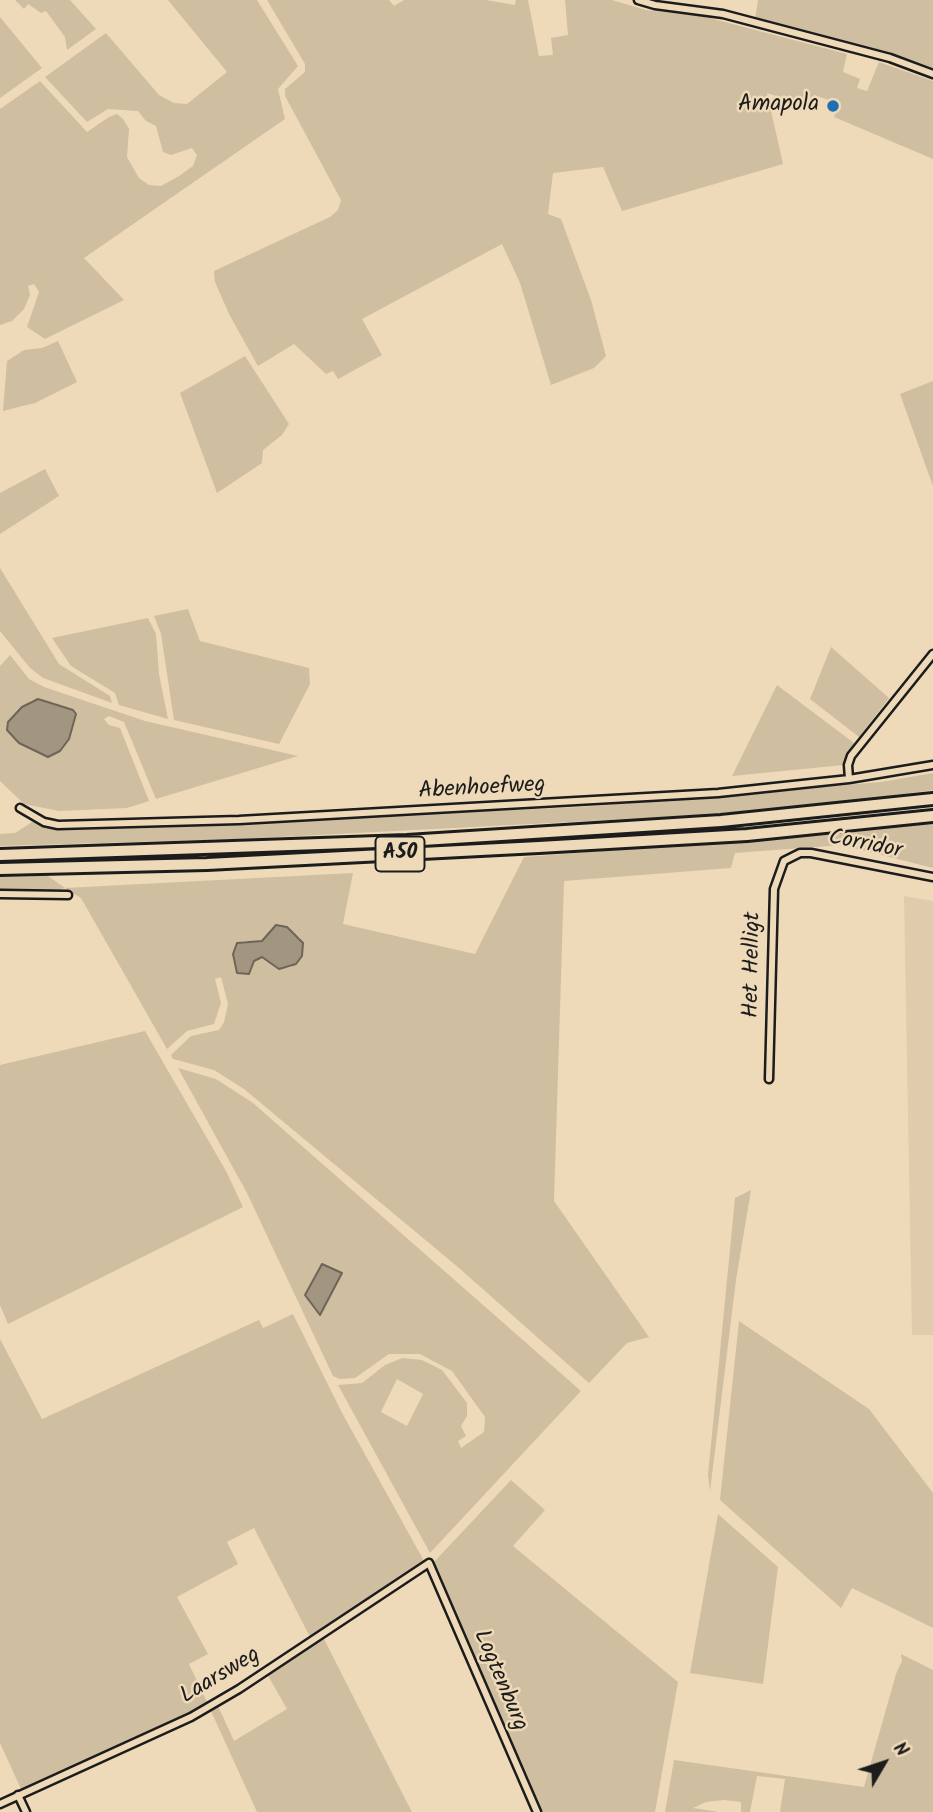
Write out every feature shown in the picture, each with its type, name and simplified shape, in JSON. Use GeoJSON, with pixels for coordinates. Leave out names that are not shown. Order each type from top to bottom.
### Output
{"type":"FeatureCollection","features":[{"type":"Feature","properties":{"kind":"highway","name":"A50"},"geometry":{"type":"LineString","coordinates":[[0,855],[407,841],[721,821],[933,799]]}},
{"type":"Feature","properties":{"kind":"highway","name":"A50"},"geometry":{"type":"LineString","coordinates":[[0,869],[208,864],[539,848],[747,835],[933,816]]}},
{"type":"Feature","properties":{"kind":"street"},"geometry":{"type":"LineString","coordinates":[[638,0],[723,14],[877,55],[933,74]]}},
{"type":"Feature","properties":{"kind":"street"},"geometry":{"type":"LineString","coordinates":[[686,8],[687,0]]}},
{"type":"Feature","properties":{"kind":"street"},"geometry":{"type":"LineString","coordinates":[[849,779],[848,765],[851,756],[933,654]]}},
{"type":"Feature","properties":{"kind":"street","name":"Abenhoefweg"},"geometry":{"type":"LineString","coordinates":[[20,808],[33,817],[58,825],[239,820],[639,798],[849,779],[933,765]]}},
{"type":"Feature","properties":{"kind":"street","name":"Corridor"},"geometry":{"type":"LineString","coordinates":[[790,857],[811,853],[933,877]]}},
{"type":"Feature","properties":{"kind":"street","name":"Het Helligt"},"geometry":{"type":"LineString","coordinates":[[769,1079],[774,888],[780,867],[790,857]]}},
{"type":"Feature","properties":{"kind":"street"},"geometry":{"type":"LineString","coordinates":[[0,894],[51,892],[68,895]]}},
{"type":"Feature","properties":{"kind":"street","name":"Laarsweg"},"geometry":{"type":"LineString","coordinates":[[18,1795],[191,1717],[239,1689],[429,1563]]}},
{"type":"Feature","properties":{"kind":"street","name":"Logtenburg"},"geometry":{"type":"LineString","coordinates":[[429,1563],[537,1812]]}},
{"type":"Feature","properties":{"kind":"street"},"geometry":{"type":"LineString","coordinates":[[0,1804],[18,1795],[26,1812]]}},
{"type":"Feature","properties":{"kind":"shaded area"},"geometry":{"type":"Polygon","coordinates":[[[15,0],[70,0],[96,29],[67,50],[65,37],[46,11],[41,13],[28,4],[24,9],[15,0]]]}},
{"type":"Feature","properties":{"kind":"shaded area"},"geometry":{"type":"Polygon","coordinates":[[[168,0],[257,0],[298,66],[278,89],[285,119],[84,258],[124,300],[45,339],[27,327],[39,292],[34,284],[28,286],[30,295],[24,309],[12,321],[0,325],[0,109],[40,81],[87,132],[117,114],[123,119],[129,129],[127,157],[139,178],[149,185],[161,186],[179,176],[193,166],[197,155],[192,148],[171,155],[163,152],[156,126],[146,121],[138,111],[108,109],[87,122],[45,77],[106,33],[159,95],[174,103],[187,104],[227,72],[168,0]]]}},
{"type":"Feature","properties":{"kind":"shaded area"},"geometry":{"type":"Polygon","coordinates":[[[267,0],[389,0],[394,6],[404,0],[486,0],[515,5],[516,0],[528,0],[539,56],[553,55],[551,38],[568,35],[565,0],[612,0],[646,10],[702,16],[847,54],[843,72],[860,79],[857,88],[867,91],[879,62],[933,81],[933,159],[834,117],[840,104],[814,95],[809,107],[767,93],[783,164],[622,211],[603,167],[553,173],[548,214],[561,219],[591,300],[606,356],[594,368],[551,385],[520,283],[502,244],[362,319],[382,355],[338,379],[333,371],[326,374],[294,344],[258,366],[230,316],[215,282],[214,271],[330,217],[338,210],[341,200],[285,96],[285,89],[305,72],[305,64],[267,0]]]}},
{"type":"Feature","properties":{"kind":"shaded area"},"geometry":{"type":"Polygon","coordinates":[[[758,0],[933,0],[933,70],[893,55],[755,19],[758,0]]]}},
{"type":"Feature","properties":{"kind":"shaded area"},"geometry":{"type":"Polygon","coordinates":[[[0,17],[42,68],[0,98],[0,17]]]}},
{"type":"Feature","properties":{"kind":"shaded area"},"geometry":{"type":"Polygon","coordinates":[[[58,341],[77,382],[35,403],[3,411],[7,361],[24,350],[42,348],[58,341]]]}},
{"type":"Feature","properties":{"kind":"shaded area"},"geometry":{"type":"Polygon","coordinates":[[[245,356],[289,424],[282,435],[263,450],[262,463],[217,493],[180,393],[245,356]]]}},
{"type":"Feature","properties":{"kind":"shaded area"},"geometry":{"type":"Polygon","coordinates":[[[933,381],[933,486],[900,394],[933,381]]]}},
{"type":"Feature","properties":{"kind":"shaded area"},"geometry":{"type":"Polygon","coordinates":[[[45,469],[59,496],[0,534],[0,493],[45,469]]]}},
{"type":"Feature","properties":{"kind":"shaded area"},"geometry":{"type":"Polygon","coordinates":[[[0,568],[59,664],[110,696],[112,703],[43,678],[30,668],[0,631],[0,568]]]}},
{"type":"Feature","properties":{"kind":"shaded area"},"geometry":{"type":"Polygon","coordinates":[[[188,609],[200,641],[309,668],[310,684],[279,744],[174,720],[161,634],[154,616],[188,609]]]}},
{"type":"Feature","properties":{"kind":"shaded area"},"geometry":{"type":"Polygon","coordinates":[[[148,618],[156,634],[159,674],[168,719],[119,705],[115,693],[71,666],[52,638],[148,618]]]}},
{"type":"Feature","properties":{"kind":"shaded area"},"geometry":{"type":"Polygon","coordinates":[[[831,647],[889,698],[859,737],[810,699],[831,647]]]}},
{"type":"Feature","properties":{"kind":"shaded area"},"geometry":{"type":"Polygon","coordinates":[[[10,655],[29,679],[44,687],[145,721],[298,756],[156,799],[124,722],[109,716],[104,719],[109,725],[120,728],[149,801],[127,808],[59,811],[24,804],[0,781],[0,666],[10,655]],[[32,700],[8,722],[7,730],[19,743],[42,755],[45,701],[32,700]]]}},
{"type":"Feature","properties":{"kind":"shaded area"},"geometry":{"type":"Polygon","coordinates":[[[777,685],[854,743],[844,765],[732,776],[777,685]]]}},
{"type":"Feature","properties":{"kind":"shaded area"},"geometry":{"type":"Polygon","coordinates":[[[38,699],[73,710],[76,714],[69,739],[60,751],[48,757],[19,743],[7,730],[8,722],[22,707],[38,699]]]}},
{"type":"Feature","properties":{"kind":"shaded area"},"geometry":{"type":"Polygon","coordinates":[[[933,773],[933,790],[836,803],[687,816],[240,839],[0,846],[0,834],[15,833],[32,822],[55,829],[75,829],[582,807],[881,782],[933,773]]]}},
{"type":"Feature","properties":{"kind":"shaded area"},"geometry":{"type":"Polygon","coordinates":[[[933,821],[933,868],[842,845],[735,853],[731,868],[564,881],[554,1201],[649,1337],[627,1343],[589,1383],[459,1268],[244,1089],[214,1070],[173,1059],[171,1055],[191,1036],[219,1030],[224,1022],[228,1004],[221,977],[215,979],[221,1003],[214,1024],[187,1031],[167,1049],[81,898],[65,888],[353,873],[343,924],[475,954],[524,857],[854,832],[933,821]],[[292,933],[272,934],[262,941],[242,941],[249,974],[254,961],[262,957],[279,969],[292,967],[301,939],[292,933]]]}},
{"type":"Feature","properties":{"kind":"shaded area"},"geometry":{"type":"Polygon","coordinates":[[[48,876],[65,888],[52,892],[0,891],[0,877],[48,876]]]}},
{"type":"Feature","properties":{"kind":"shaded area"},"geometry":{"type":"Polygon","coordinates":[[[904,896],[933,901],[933,1335],[912,1335],[904,896]]]}},
{"type":"Feature","properties":{"kind":"shaded area"},"geometry":{"type":"Polygon","coordinates":[[[276,925],[287,927],[303,943],[302,956],[296,964],[279,969],[262,957],[254,961],[249,974],[237,973],[233,954],[237,943],[262,941],[276,925]]]}},
{"type":"Feature","properties":{"kind":"shaded area"},"geometry":{"type":"Polygon","coordinates":[[[145,1031],[226,1171],[243,1207],[8,1324],[0,1305],[0,1065],[145,1031]]]}},
{"type":"Feature","properties":{"kind":"shaded area"},"geometry":{"type":"Polygon","coordinates":[[[178,1068],[216,1079],[253,1103],[581,1391],[430,1553],[338,1385],[362,1383],[385,1365],[402,1358],[422,1360],[442,1370],[467,1403],[467,1416],[461,1426],[466,1436],[458,1441],[461,1448],[484,1432],[485,1417],[452,1371],[420,1354],[389,1354],[355,1378],[340,1379],[333,1376],[247,1193],[178,1068]],[[397,1379],[381,1412],[407,1426],[423,1394],[397,1379]]]}},
{"type":"Feature","properties":{"kind":"shaded area"},"geometry":{"type":"Polygon","coordinates":[[[751,1190],[736,1280],[710,1491],[708,1475],[735,1198],[751,1190]]]}},
{"type":"Feature","properties":{"kind":"shaded area"},"geometry":{"type":"Polygon","coordinates":[[[322,1264],[342,1273],[320,1315],[305,1295],[322,1264]]]}},
{"type":"Feature","properties":{"kind":"shaded area"},"geometry":{"type":"Polygon","coordinates":[[[293,1314],[341,1411],[424,1561],[310,1637],[254,1528],[227,1542],[238,1564],[177,1597],[208,1654],[189,1664],[208,1704],[21,1789],[0,1743],[0,1339],[42,1419],[259,1320],[263,1328],[293,1314]]]}},
{"type":"Feature","properties":{"kind":"shaded area"},"geometry":{"type":"Polygon","coordinates":[[[739,1321],[869,1409],[933,1493],[933,1628],[852,1588],[841,1608],[720,1500],[739,1321]]]}},
{"type":"Feature","properties":{"kind":"shaded area"},"geometry":{"type":"Polygon","coordinates":[[[511,1480],[545,1510],[513,1546],[678,1682],[655,1812],[543,1812],[434,1562],[511,1480]]]}},
{"type":"Feature","properties":{"kind":"shaded area"},"geometry":{"type":"Polygon","coordinates":[[[718,1514],[778,1567],[763,1684],[690,1673],[718,1514]]]}},
{"type":"Feature","properties":{"kind":"shaded area"},"geometry":{"type":"Polygon","coordinates":[[[323,1637],[412,1812],[257,1812],[211,1711],[218,1706],[234,1741],[287,1709],[267,1674],[323,1637]]]}},
{"type":"Feature","properties":{"kind":"shaded area"},"geometry":{"type":"Polygon","coordinates":[[[901,1654],[933,1670],[933,1812],[780,1812],[785,1779],[757,1776],[750,1812],[741,1812],[741,1802],[724,1800],[706,1802],[693,1808],[719,1812],[665,1812],[674,1760],[864,1787],[902,1661],[901,1654]]]}},
{"type":"Feature","properties":{"kind":"place","name":"Amapola"},"geometry":{"type":"Point","coordinates":[833,106]}}]}
